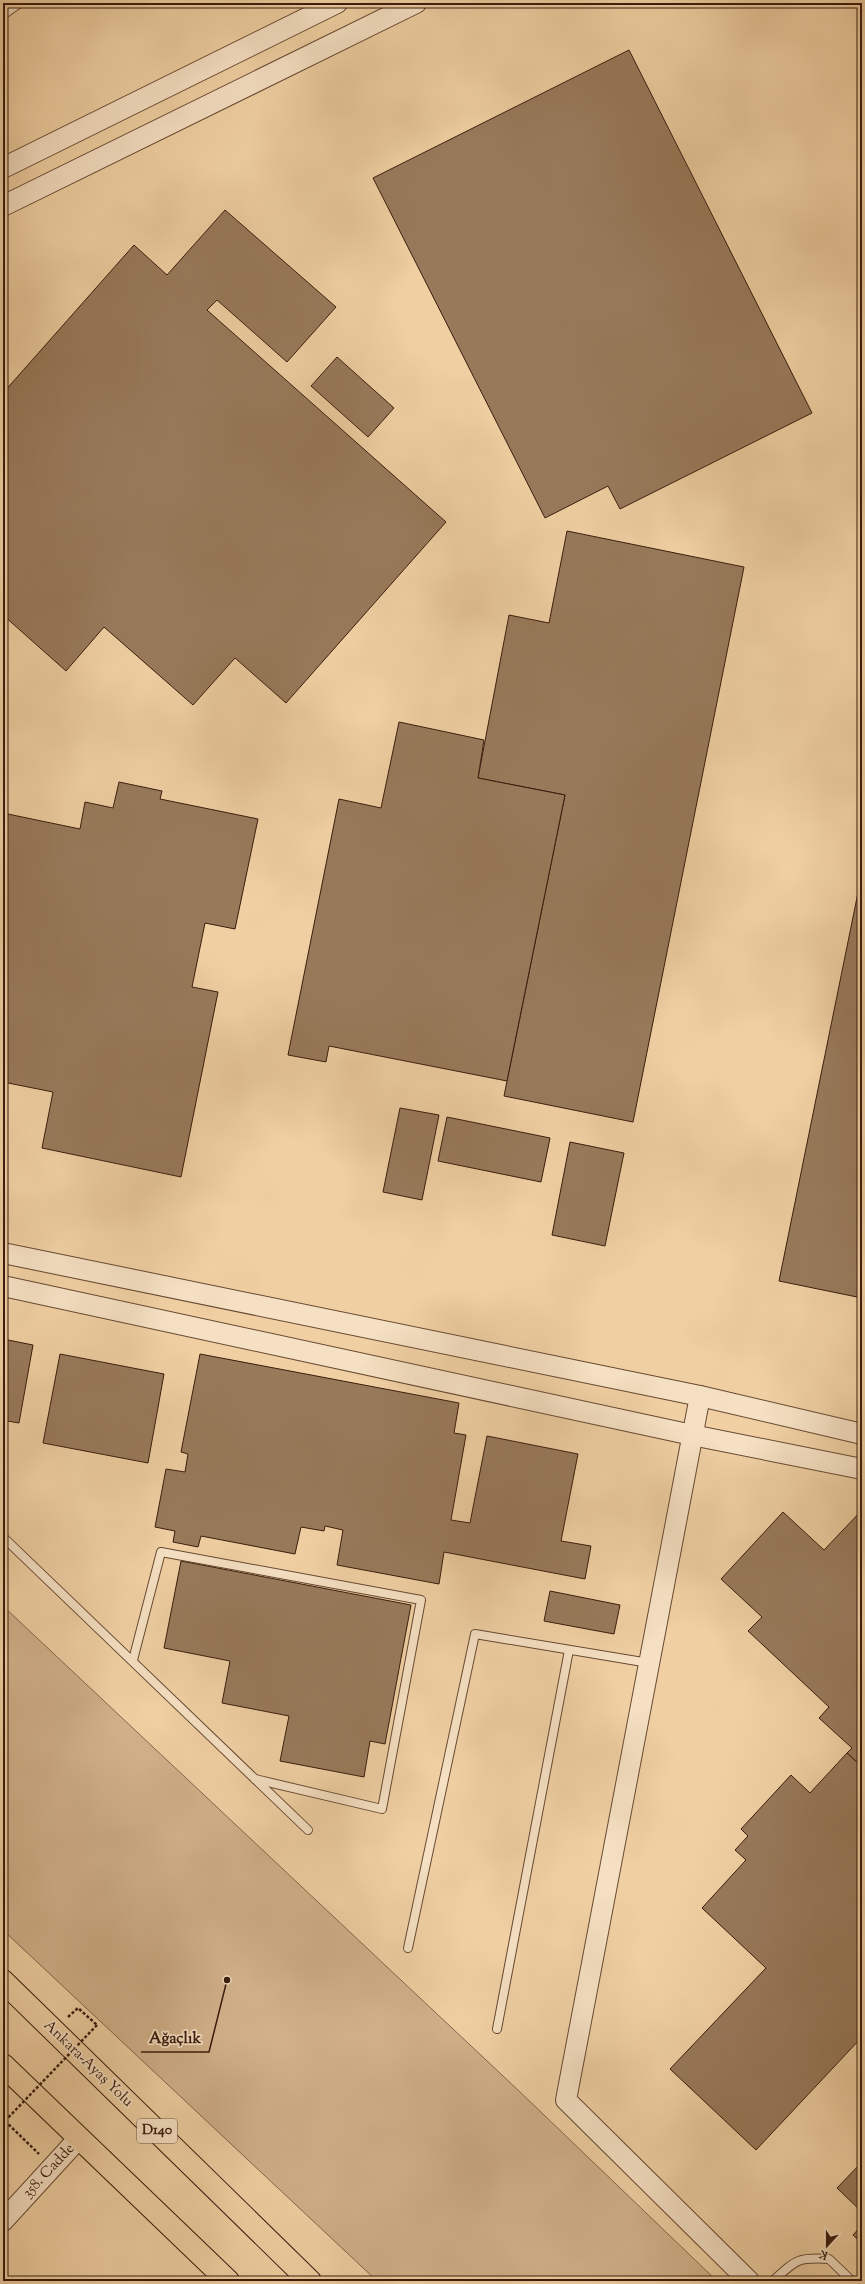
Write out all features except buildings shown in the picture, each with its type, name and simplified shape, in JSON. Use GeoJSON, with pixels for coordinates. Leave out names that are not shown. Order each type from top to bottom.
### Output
{"type":"FeatureCollection","features":[{"type":"Feature","properties":{"kind":"highway","name":"Ankara-Ayaş Yolu"},"geometry":{"type":"LineString","coordinates":[[3,1981],[310,2281]]}},
{"type":"Feature","properties":{"kind":"highway"},"geometry":{"type":"LineString","coordinates":[[3,2065],[228,2281]]}},
{"type":"Feature","properties":{"kind":"street"},"geometry":{"type":"LineString","coordinates":[[3,168],[337,3]]}},
{"type":"Feature","properties":{"kind":"street"},"geometry":{"type":"LineString","coordinates":[[3,206],[416,3]]}},
{"type":"Feature","properties":{"kind":"street"},"geometry":{"type":"LineString","coordinates":[[3,1252],[700,1396],[862,1434]]}},
{"type":"Feature","properties":{"kind":"street"},"geometry":{"type":"LineString","coordinates":[[3,1286],[692,1436],[862,1469]]}},
{"type":"Feature","properties":{"kind":"street"},"geometry":{"type":"LineString","coordinates":[[700,1396],[566,2100],[749,2281]]}},
{"type":"Feature","properties":{"kind":"street","name":"358. Cadde"},"geometry":{"type":"LineString","coordinates":[[3,2221],[80,2138]]}},
{"type":"Feature","properties":{"kind":"lane"},"geometry":{"type":"LineString","coordinates":[[3,15],[20,3]]}},
{"type":"Feature","properties":{"kind":"lane"},"geometry":{"type":"LineString","coordinates":[[3,1537],[133,1660],[308,1830]]}},
{"type":"Feature","properties":{"kind":"lane"},"geometry":{"type":"LineString","coordinates":[[133,1660],[162,1552],[421,1600],[382,1809],[255,1779]]}},
{"type":"Feature","properties":{"kind":"lane"},"geometry":{"type":"LineString","coordinates":[[408,1948],[475,1634],[648,1663]]}},
{"type":"Feature","properties":{"kind":"lane"},"geometry":{"type":"LineString","coordinates":[[498,2029],[569,1650]]}},
{"type":"Feature","properties":{"kind":"lane"},"geometry":{"type":"LineString","coordinates":[[773,2281],[787,2267],[805,2258],[829,2259],[852,2281]]}},
{"type":"Feature","properties":{"kind":"path"},"geometry":{"type":"LineString","coordinates":[[34,2149],[4,2121],[97,2025],[78,2008]]}},
{"type":"Feature","properties":{"kind":"shaded area"},"geometry":{"type":"Polygon","coordinates":[[[3,1606],[519,2091],[717,2281],[377,2281],[3,1930],[3,1606]]]}},
{"type":"Feature","properties":{"kind":"place","name":"Ağaçlık"},"geometry":{"type":"Point","coordinates":[227,1980]}}]}
